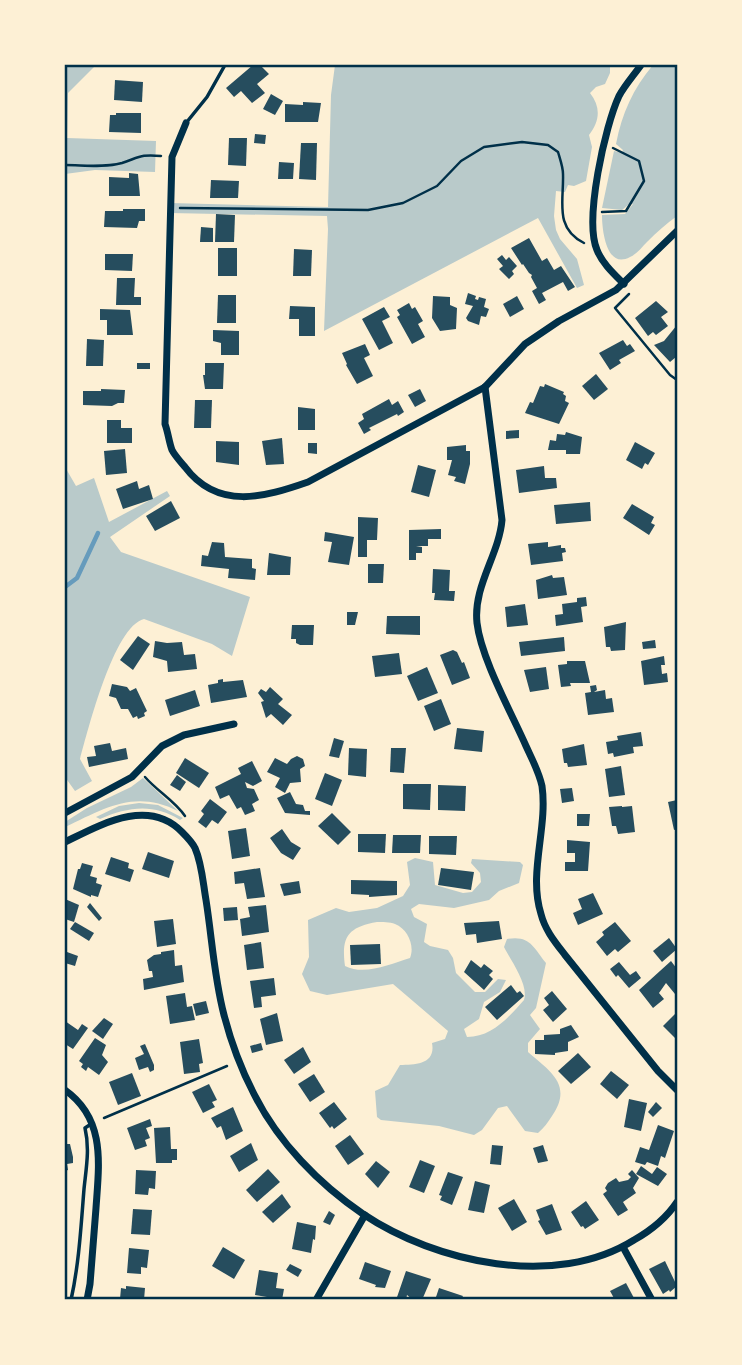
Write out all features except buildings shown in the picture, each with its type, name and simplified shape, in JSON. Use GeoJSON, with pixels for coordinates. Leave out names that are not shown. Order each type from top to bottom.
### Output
{"type":"FeatureCollection","features":[{"type":"Feature","properties":{"kind":"street"},"geometry":{"type":"LineString","coordinates":[[624,284],[598,254],[592,230],[593,202],[611,118],[620,95],[641,65]]}},
{"type":"Feature","properties":{"kind":"street"},"geometry":{"type":"LineString","coordinates":[[186,123],[172,157],[165,424],[172,450],[192,477],[215,492],[232,496],[250,497],[308,482],[485,387],[525,344],[624,284],[677,231]]}},
{"type":"Feature","properties":{"kind":"street"},"geometry":{"type":"LineString","coordinates":[[485,387],[502,520],[498,540],[478,597],[477,622],[485,654],[541,785],[543,810],[537,888],[540,913],[552,938],[565,955],[658,1071],[677,1090]]}},
{"type":"Feature","properties":{"kind":"street"},"geometry":{"type":"LineString","coordinates":[[65,814],[131,777],[162,746],[184,735],[234,724]]}},
{"type":"Feature","properties":{"kind":"street"},"geometry":{"type":"LineString","coordinates":[[65,842],[128,815],[141,815],[163,820],[180,829],[193,845],[202,876],[224,1014],[240,1063],[262,1108],[290,1148],[328,1186],[365,1215],[402,1235],[448,1253],[489,1262],[554,1266],[578,1264],[623,1247],[649,1231],[677,1202]]}},
{"type":"Feature","properties":{"kind":"street"},"geometry":{"type":"LineString","coordinates":[[65,1090],[86,1111],[93,1123],[100,1158],[87,1300]]}},
{"type":"Feature","properties":{"kind":"street"},"geometry":{"type":"LineString","coordinates":[[316,1300],[365,1215]]}},
{"type":"Feature","properties":{"kind":"street"},"geometry":{"type":"LineString","coordinates":[[623,1247],[652,1300]]}},
{"type":"Feature","properties":{"kind":"lane"},"geometry":{"type":"LineString","coordinates":[[186,123],[207,97],[225,65]]}},
{"type":"Feature","properties":{"kind":"lane"},"geometry":{"type":"LineString","coordinates":[[71,1300],[76,1279],[87,1164],[88,1143],[85,1128],[93,1123]]}},
{"type":"Feature","properties":{"kind":"path"},"geometry":{"type":"LineString","coordinates":[[186,208],[368,211],[403,203],[437,186],[461,160],[484,148],[522,142],[548,145],[558,152],[563,175],[561,201],[565,222],[574,237],[588,244],[595,244]]}},
{"type":"Feature","properties":{"kind":"path"},"geometry":{"type":"LineString","coordinates":[[602,212],[626,211],[644,181],[639,161],[615,148]]}},
{"type":"Feature","properties":{"kind":"path"},"geometry":{"type":"LineString","coordinates":[[65,165],[108,165],[145,155],[172,157]]}},
{"type":"Feature","properties":{"kind":"path"},"geometry":{"type":"LineString","coordinates":[[624,284],[629,295],[615,308],[677,380]]}},
{"type":"Feature","properties":{"kind":"path"},"geometry":{"type":"LineString","coordinates":[[144,777],[185,816]]}},
{"type":"Feature","properties":{"kind":"path"},"geometry":{"type":"LineString","coordinates":[[104,1118],[227,1066]]}},
{"type":"Feature","properties":{"kind":"shaded area"},"geometry":{"type":"Polygon","coordinates":[[[65,65],[96,65],[68,93],[67,138],[156,141],[155,172],[95,170],[65,174],[65,65]]]}},
{"type":"Feature","properties":{"kind":"shaded area"},"geometry":{"type":"Polygon","coordinates":[[[335,65],[610,65],[605,84],[590,93],[598,114],[589,135],[592,147],[586,181],[574,186],[568,185],[565,192],[556,191],[556,230],[577,259],[584,285],[577,288],[538,218],[324,331],[327,216],[170,213],[170,203],[328,207],[331,95],[335,65]]]}},
{"type":"Feature","properties":{"kind":"shaded area"},"geometry":{"type":"Polygon","coordinates":[[[653,65],[677,65],[677,216],[635,254],[622,260],[616,258],[607,246],[602,215],[625,214],[633,204],[622,210],[602,208],[614,151],[622,153],[623,150],[616,144],[625,112],[634,92],[653,65]]]}},
{"type":"Feature","properties":{"kind":"shaded area"},"geometry":{"type":"Polygon","coordinates":[[[65,467],[76,486],[94,478],[109,522],[167,491],[170,496],[110,537],[121,552],[250,597],[232,656],[212,644],[144,619],[133,626],[122,640],[104,681],[80,759],[92,781],[75,791],[65,777],[65,467]]]}},
{"type":"Feature","properties":{"kind":"shaded area"},"geometry":{"type":"Polygon","coordinates":[[[143,778],[178,811],[162,805],[134,801],[93,813],[65,827],[65,822],[87,808],[131,787],[143,778]]]}},
{"type":"Feature","properties":{"kind":"shaded area"},"geometry":{"type":"Polygon","coordinates":[[[139,803],[158,805],[183,818],[180,820],[150,809],[130,810],[100,819],[96,817],[119,806],[139,803]]]}},
{"type":"Feature","properties":{"kind":"shaded area"},"geometry":{"type":"Polygon","coordinates":[[[415,858],[433,862],[435,885],[463,893],[472,892],[481,882],[480,873],[471,863],[472,859],[520,862],[523,865],[519,883],[499,891],[489,900],[454,908],[419,904],[411,909],[414,917],[427,924],[424,942],[448,950],[456,973],[475,992],[485,992],[498,979],[506,980],[500,992],[484,1002],[479,1019],[464,1029],[467,1037],[492,1030],[524,1000],[522,980],[504,947],[507,939],[526,941],[546,963],[536,1008],[530,1015],[540,1029],[528,1043],[528,1052],[551,1073],[560,1087],[560,1096],[552,1116],[538,1133],[525,1131],[507,1106],[498,1108],[482,1130],[474,1135],[439,1126],[381,1120],[377,1117],[375,1091],[388,1085],[400,1065],[418,1064],[428,1059],[432,1043],[445,1039],[448,1031],[393,984],[327,995],[310,991],[302,974],[309,957],[308,920],[336,908],[349,912],[377,908],[403,896],[410,885],[407,862],[415,858]],[[379,922],[359,927],[349,935],[344,948],[345,966],[361,970],[410,958],[411,943],[404,930],[393,923],[379,922]]]}},
{"type":"Feature","properties":{"kind":"waterway"},"geometry":{"type":"LineString","coordinates":[[65,587],[77,578],[98,533]]}}]}
